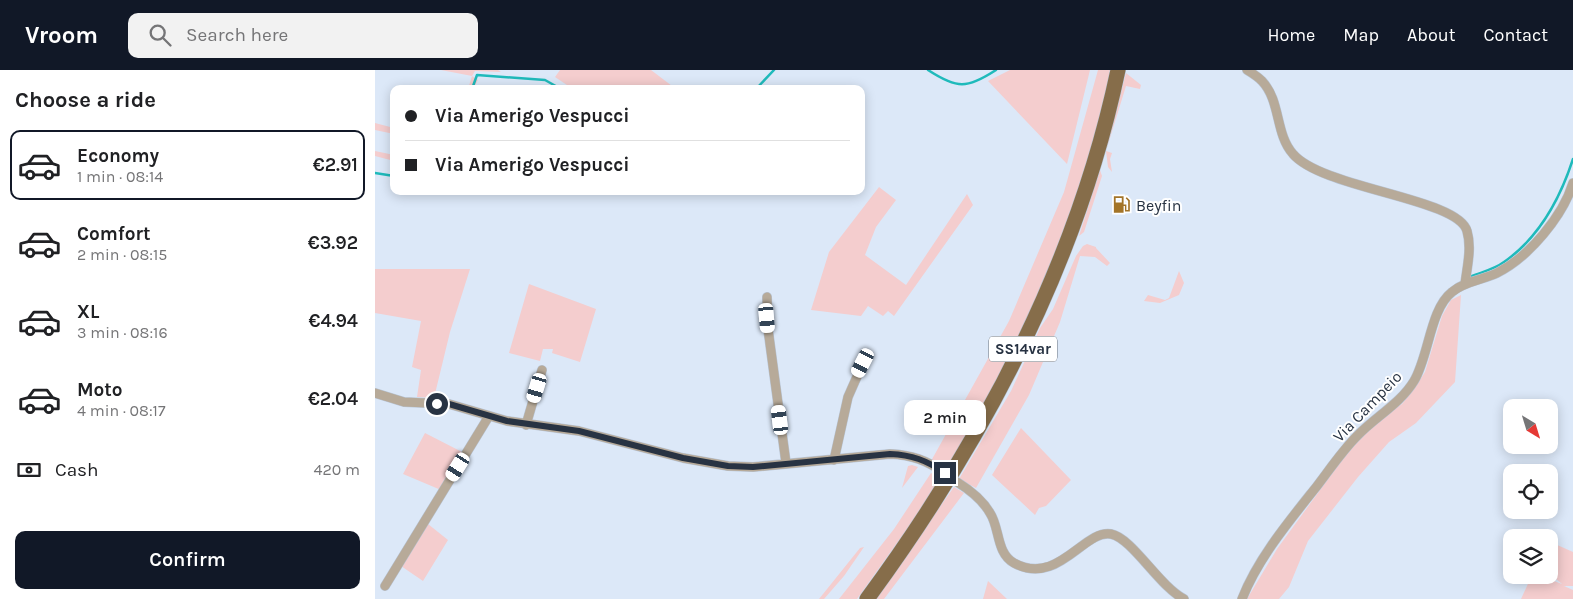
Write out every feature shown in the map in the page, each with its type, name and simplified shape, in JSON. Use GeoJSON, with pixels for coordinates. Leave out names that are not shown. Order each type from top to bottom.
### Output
{"type":"FeatureCollection","features":[{"type":"Feature","properties":{"kind":"highway","name":"SS14var"},"geometry":{"type":"LineString","coordinates":[[867,599],[953,475],[1022,350],[1049,290],[1099,151],[1118,70]]}},
{"type":"Feature","properties":{"kind":"street"},"geometry":{"type":"LineString","coordinates":[[1247,70],[1263,81],[1270,94],[1281,132],[1292,154],[1305,165],[1327,176],[1440,210],[1460,220],[1467,230],[1469,248],[1465,284]]}},
{"type":"Feature","properties":{"kind":"street","name":"Via Campeio"},"geometry":{"type":"LineString","coordinates":[[1242,599],[1261,563],[1292,518],[1348,445],[1401,397],[1413,381],[1427,352],[1440,308],[1452,291],[1465,284],[1495,274],[1524,255],[1559,214],[1567,200],[1573,183]]}},
{"type":"Feature","properties":{"kind":"street"},"geometry":{"type":"LineString","coordinates":[[767,297],[768,329],[786,463]]}},
{"type":"Feature","properties":{"kind":"street"},"geometry":{"type":"LineString","coordinates":[[834,460],[847,397],[863,363]]}},
{"type":"Feature","properties":{"kind":"street"},"geometry":{"type":"LineString","coordinates":[[526,425],[542,370]]}},
{"type":"Feature","properties":{"kind":"street"},"geometry":{"type":"LineString","coordinates":[[376,396],[404,402],[449,404],[526,425],[579,431],[683,458],[728,466],[753,467],[908,455],[927,460],[945,473]]}},
{"type":"Feature","properties":{"kind":"street"},"geometry":{"type":"LineString","coordinates":[[385,586],[489,416]]}},
{"type":"Feature","properties":{"kind":"street"},"geometry":{"type":"LineString","coordinates":[[957,482],[975,494],[991,514],[1003,550],[1015,563],[1037,568],[1049,566],[1071,556],[1103,534],[1112,534],[1122,539],[1164,584],[1184,599]]}},
{"type":"Feature","properties":{"kind":"shaded area"},"geometry":{"type":"Polygon","coordinates":[[[441,70],[498,70],[501,72],[475,71],[472,76],[441,70]]]}},
{"type":"Feature","properties":{"kind":"shaded area"},"geometry":{"type":"Polygon","coordinates":[[[560,70],[651,70],[671,85],[567,85],[555,77],[560,70]]]}},
{"type":"Feature","properties":{"kind":"shaded area"},"geometry":{"type":"Polygon","coordinates":[[[1010,70],[1090,70],[1067,164],[988,81],[1010,70]]]}},
{"type":"Feature","properties":{"kind":"shaded area"},"geometry":{"type":"Polygon","coordinates":[[[1098,70],[1112,70],[1077,200],[1027,323],[948,471],[931,461],[1009,321],[1064,192],[1098,70]]]}},
{"type":"Feature","properties":{"kind":"shaded area"},"geometry":{"type":"Polygon","coordinates":[[[1126,73],[1141,85],[1140,89],[1126,86],[1106,151],[1126,73]]]}},
{"type":"Feature","properties":{"kind":"shaded area"},"geometry":{"type":"Polygon","coordinates":[[[472,76],[478,80],[475,85],[469,85],[472,76]]]}},
{"type":"Feature","properties":{"kind":"shaded area"},"geometry":{"type":"Polygon","coordinates":[[[375,123],[390,127],[390,133],[375,130],[375,123]]]}},
{"type":"Feature","properties":{"kind":"shaded area"},"geometry":{"type":"Polygon","coordinates":[[[375,151],[390,154],[390,160],[375,156],[375,151]]]}},
{"type":"Feature","properties":{"kind":"shaded area"},"geometry":{"type":"Polygon","coordinates":[[[1106,151],[1112,153],[1110,159],[1112,172],[1108,167],[1106,151]]]}},
{"type":"Feature","properties":{"kind":"shaded area"},"geometry":{"type":"Polygon","coordinates":[[[1100,170],[1102,176],[1084,232],[1079,236],[1100,170]]]}},
{"type":"Feature","properties":{"kind":"shaded area"},"geometry":{"type":"Polygon","coordinates":[[[879,187],[896,200],[876,227],[865,255],[906,285],[967,194],[973,205],[894,316],[888,311],[883,316],[868,306],[861,316],[811,310],[829,252],[879,187]]]}},
{"type":"Feature","properties":{"kind":"shaded area"},"geometry":{"type":"Polygon","coordinates":[[[1087,244],[1096,247],[1110,263],[1107,266],[1095,257],[1080,256],[1060,322],[1029,395],[976,488],[959,479],[1011,391],[1040,328],[1053,309],[1076,256],[1083,246],[1087,244]]]}},
{"type":"Feature","properties":{"kind":"shaded area"},"geometry":{"type":"Polygon","coordinates":[[[375,269],[470,269],[450,332],[434,398],[417,397],[421,370],[412,367],[421,321],[375,313],[375,269]]]}},
{"type":"Feature","properties":{"kind":"shaded area"},"geometry":{"type":"Polygon","coordinates":[[[1179,271],[1184,283],[1179,295],[1160,303],[1144,301],[1148,295],[1165,300],[1169,298],[1179,271]]]}},
{"type":"Feature","properties":{"kind":"shaded area"},"geometry":{"type":"Polygon","coordinates":[[[529,284],[596,309],[580,362],[552,353],[553,349],[543,349],[540,361],[509,353],[529,284]]]}},
{"type":"Feature","properties":{"kind":"shaded area"},"geometry":{"type":"Polygon","coordinates":[[[1461,295],[1455,382],[1416,423],[1389,442],[1358,477],[1308,541],[1289,587],[1279,599],[1247,599],[1277,549],[1350,449],[1381,418],[1402,404],[1416,386],[1425,372],[1442,316],[1451,300],[1461,295]]]}},
{"type":"Feature","properties":{"kind":"shaded area"},"geometry":{"type":"Polygon","coordinates":[[[1021,428],[1071,480],[1046,506],[1039,508],[1035,515],[992,475],[1021,428]]]}},
{"type":"Feature","properties":{"kind":"shaded area"},"geometry":{"type":"Polygon","coordinates":[[[425,433],[464,453],[441,490],[403,474],[425,433]]]}},
{"type":"Feature","properties":{"kind":"shaded area"},"geometry":{"type":"Polygon","coordinates":[[[908,466],[918,467],[902,488],[908,466]]]}},
{"type":"Feature","properties":{"kind":"shaded area"},"geometry":{"type":"Polygon","coordinates":[[[931,473],[942,480],[857,599],[839,599],[894,529],[931,473]]]}},
{"type":"Feature","properties":{"kind":"shaded area"},"geometry":{"type":"Polygon","coordinates":[[[954,487],[964,493],[884,599],[874,599],[954,487]]]}},
{"type":"Feature","properties":{"kind":"shaded area"},"geometry":{"type":"Polygon","coordinates":[[[428,524],[448,540],[423,581],[401,566],[428,524]]]}},
{"type":"Feature","properties":{"kind":"shaded area"},"geometry":{"type":"Polygon","coordinates":[[[1558,545],[1573,552],[1573,586],[1564,586],[1573,590],[1573,599],[1521,599],[1528,584],[1558,582],[1562,584],[1558,581],[1558,545]]]}},
{"type":"Feature","properties":{"kind":"shaded area"},"geometry":{"type":"Polygon","coordinates":[[[864,547],[844,576],[824,599],[819,599],[860,548],[864,547]]]}},
{"type":"Feature","properties":{"kind":"shaded area"},"geometry":{"type":"Polygon","coordinates":[[[988,581],[1007,599],[983,599],[988,581]]]}},
{"type":"Feature","properties":{"kind":"waterway"},"geometry":{"type":"LineString","coordinates":[[760,85],[774,70]]}},
{"type":"Feature","properties":{"kind":"waterway"},"geometry":{"type":"LineString","coordinates":[[928,70],[947,81],[962,84],[977,81],[996,70]]}},
{"type":"Feature","properties":{"kind":"waterway"},"geometry":{"type":"LineString","coordinates":[[473,85],[477,75],[545,80],[554,85]]}},
{"type":"Feature","properties":{"kind":"waterway"},"geometry":{"type":"LineString","coordinates":[[1472,276],[1500,264],[1517,252],[1528,241],[1555,203],[1573,159]]}},
{"type":"Feature","properties":{"kind":"waterway"},"geometry":{"type":"LineString","coordinates":[[375,173],[390,175]]}},
{"type":"Feature","properties":{"kind":"place","name":"Beyfin"},"geometry":{"type":"Point","coordinates":[1122,205]}},
{"type":"Feature","properties":{"kind":"route"},"geometry":{"type":"LineString","coordinates":[[437,404],[449,404],[526,425],[579,431],[631,446],[728,466],[753,467],[890,454],[908,455],[927,460],[945,473]]}}]}
